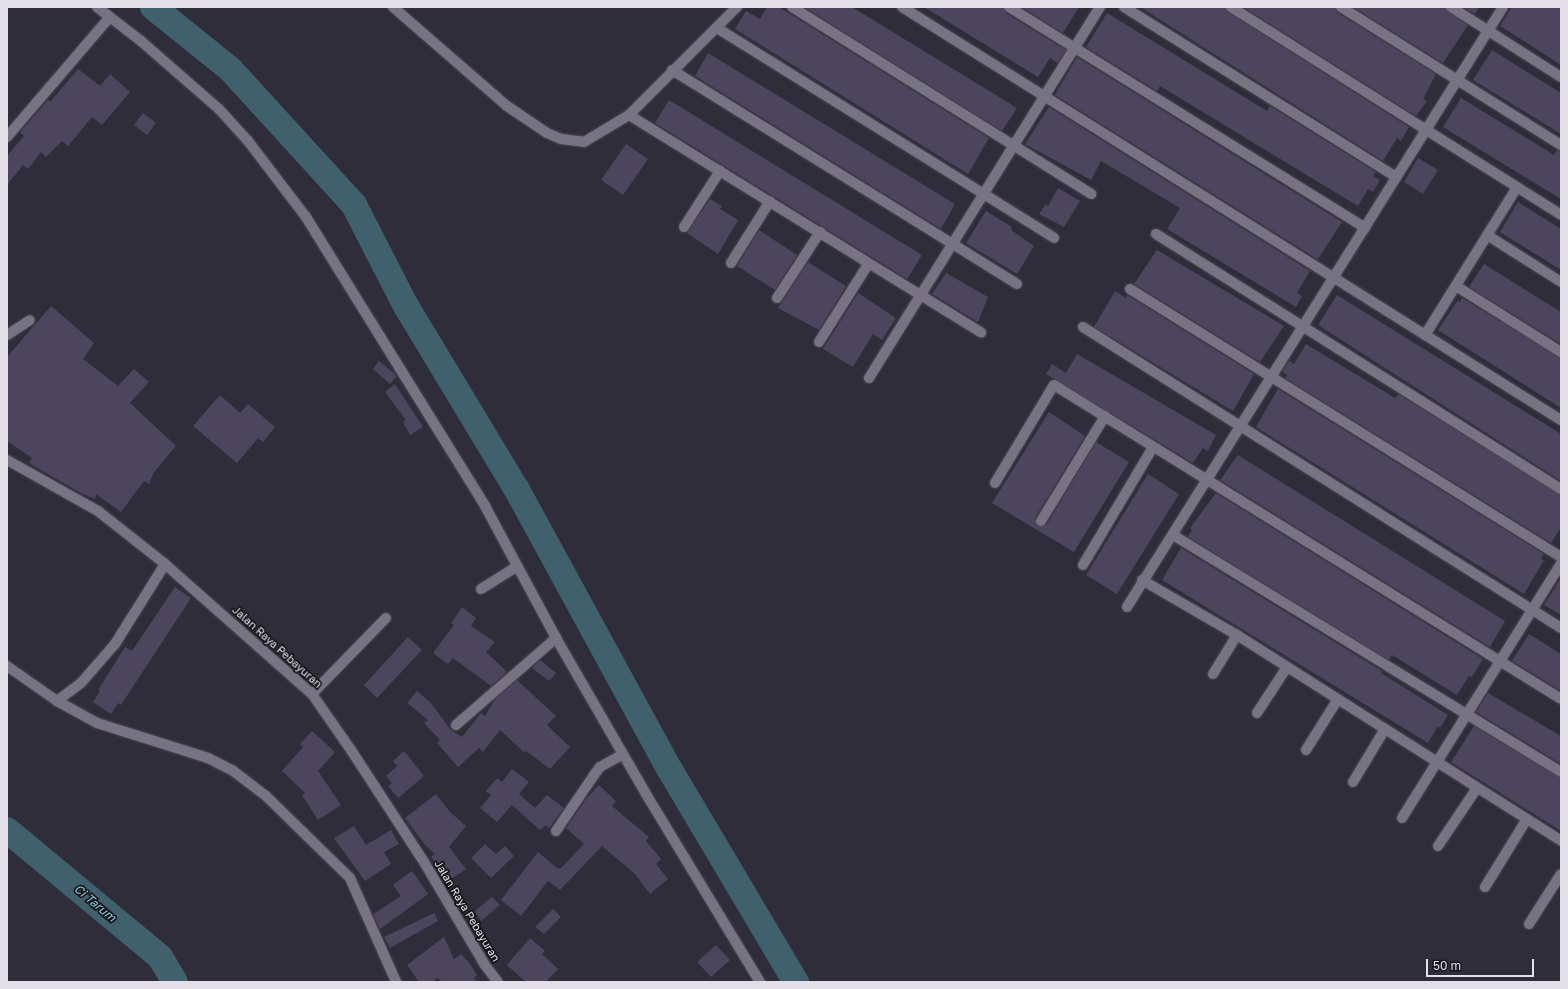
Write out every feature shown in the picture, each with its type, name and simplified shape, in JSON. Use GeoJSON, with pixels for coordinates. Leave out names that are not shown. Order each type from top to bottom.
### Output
{"type":"FeatureCollection","features":[{"type":"Feature","properties":{"kind":"street"},"geometry":{"type":"LineString","coordinates":[[97,7],[187,79],[219,109],[280,181],[306,217],[485,506],[516,567],[623,754],[760,982]]}},
{"type":"Feature","properties":{"kind":"street"},"geometry":{"type":"LineString","coordinates":[[393,7],[507,106],[547,133],[560,139],[584,142],[629,114],[737,7]]}},
{"type":"Feature","properties":{"kind":"street"},"geometry":{"type":"LineString","coordinates":[[792,7],[1090,194]]}},
{"type":"Feature","properties":{"kind":"street"},"geometry":{"type":"LineString","coordinates":[[902,7],[1561,420]]}},
{"type":"Feature","properties":{"kind":"street"},"geometry":{"type":"LineString","coordinates":[[1009,7],[1365,228]]}},
{"type":"Feature","properties":{"kind":"street"},"geometry":{"type":"LineString","coordinates":[[869,378],[1100,7]]}},
{"type":"Feature","properties":{"kind":"street"},"geometry":{"type":"LineString","coordinates":[[1124,7],[1396,177]]}},
{"type":"Feature","properties":{"kind":"street"},"geometry":{"type":"LineString","coordinates":[[1231,7],[1561,215]]}},
{"type":"Feature","properties":{"kind":"street"},"geometry":{"type":"LineString","coordinates":[[1341,7],[1561,145]]}},
{"type":"Feature","properties":{"kind":"street"},"geometry":{"type":"LineString","coordinates":[[1451,7],[1561,77]]}},
{"type":"Feature","properties":{"kind":"street"},"geometry":{"type":"LineString","coordinates":[[1127,606],[1503,7]]}},
{"type":"Feature","properties":{"kind":"street"},"geometry":{"type":"LineString","coordinates":[[7,137],[110,17]]}},
{"type":"Feature","properties":{"kind":"street"},"geometry":{"type":"LineString","coordinates":[[717,28],[1054,238]]}},
{"type":"Feature","properties":{"kind":"street"},"geometry":{"type":"LineString","coordinates":[[672,70],[1017,284]]}},
{"type":"Feature","properties":{"kind":"street"},"geometry":{"type":"LineString","coordinates":[[629,114],[981,332]]}},
{"type":"Feature","properties":{"kind":"street"},"geometry":{"type":"LineString","coordinates":[[684,227],[720,171]]}},
{"type":"Feature","properties":{"kind":"street"},"geometry":{"type":"LineString","coordinates":[[1426,335],[1517,187]]}},
{"type":"Feature","properties":{"kind":"street"},"geometry":{"type":"LineString","coordinates":[[731,263],[770,201]]}},
{"type":"Feature","properties":{"kind":"street"},"geometry":{"type":"LineString","coordinates":[[777,298],[820,232]]}},
{"type":"Feature","properties":{"kind":"street"},"geometry":{"type":"LineString","coordinates":[[1156,234],[1561,489]]}},
{"type":"Feature","properties":{"kind":"street"},"geometry":{"type":"LineString","coordinates":[[1488,235],[1561,282]]}},
{"type":"Feature","properties":{"kind":"street"},"geometry":{"type":"LineString","coordinates":[[819,342],[869,263]]}},
{"type":"Feature","properties":{"kind":"street"},"geometry":{"type":"LineString","coordinates":[[1456,286],[1561,352]]}},
{"type":"Feature","properties":{"kind":"street"},"geometry":{"type":"LineString","coordinates":[[1130,289],[1561,557]]}},
{"type":"Feature","properties":{"kind":"street"},"geometry":{"type":"LineString","coordinates":[[7,334],[30,320]]}},
{"type":"Feature","properties":{"kind":"street"},"geometry":{"type":"LineString","coordinates":[[1083,328],[1561,628]]}},
{"type":"Feature","properties":{"kind":"street"},"geometry":{"type":"LineString","coordinates":[[995,483],[1054,385],[1105,416],[1153,448],[1561,699]]}},
{"type":"Feature","properties":{"kind":"street"},"geometry":{"type":"LineString","coordinates":[[1042,522],[1105,416]]}},
{"type":"Feature","properties":{"kind":"street"},"geometry":{"type":"LineString","coordinates":[[1083,565],[1153,448]]}},
{"type":"Feature","properties":{"kind":"street","name":"Jalan Raya Pebayuran"},"geometry":{"type":"LineString","coordinates":[[7,460],[98,511],[165,564],[312,694],[352,750],[424,862],[484,965],[498,982]]}},
{"type":"Feature","properties":{"kind":"street"},"geometry":{"type":"LineString","coordinates":[[1173,534],[1468,713],[1561,772]]}},
{"type":"Feature","properties":{"kind":"street"},"geometry":{"type":"LineString","coordinates":[[58,701],[81,683],[111,649],[165,564]]}},
{"type":"Feature","properties":{"kind":"street"},"geometry":{"type":"LineString","coordinates":[[1402,818],[1561,564]]}},
{"type":"Feature","properties":{"kind":"street"},"geometry":{"type":"LineString","coordinates":[[482,589],[516,567]]}},
{"type":"Feature","properties":{"kind":"street"},"geometry":{"type":"LineString","coordinates":[[1142,580],[1237,635],[1561,841]]}},
{"type":"Feature","properties":{"kind":"street"},"geometry":{"type":"LineString","coordinates":[[312,694],[386,618]]}},
{"type":"Feature","properties":{"kind":"street"},"geometry":{"type":"LineString","coordinates":[[1213,674],[1237,635]]}},
{"type":"Feature","properties":{"kind":"street"},"geometry":{"type":"LineString","coordinates":[[456,725],[556,638]]}},
{"type":"Feature","properties":{"kind":"street"},"geometry":{"type":"LineString","coordinates":[[7,666],[58,701],[98,723],[208,758],[232,770],[266,796],[350,878],[396,982]]}},
{"type":"Feature","properties":{"kind":"street"},"geometry":{"type":"LineString","coordinates":[[1257,713],[1287,667]]}},
{"type":"Feature","properties":{"kind":"street"},"geometry":{"type":"LineString","coordinates":[[1306,750],[1338,699]]}},
{"type":"Feature","properties":{"kind":"street"},"geometry":{"type":"LineString","coordinates":[[1352,782],[1385,729]]}},
{"type":"Feature","properties":{"kind":"street"},"geometry":{"type":"LineString","coordinates":[[556,831],[600,767],[623,754]]}},
{"type":"Feature","properties":{"kind":"street"},"geometry":{"type":"LineString","coordinates":[[1438,846],[1478,788]]}},
{"type":"Feature","properties":{"kind":"street"},"geometry":{"type":"LineString","coordinates":[[1485,887],[1527,819]]}},
{"type":"Feature","properties":{"kind":"street"},"geometry":{"type":"LineString","coordinates":[[1529,924],[1561,874]]}},
{"type":"Feature","properties":{"kind":"building"},"geometry":{"type":"Polygon","coordinates":[[[767,7],[779,7],[989,138],[968,174],[735,29],[746,11],[760,19],[767,7]]]}},
{"type":"Feature","properties":{"kind":"building"},"geometry":{"type":"Polygon","coordinates":[[[804,7],[852,7],[1017,108],[1002,131],[804,7]]]}},
{"type":"Feature","properties":{"kind":"building"},"geometry":{"type":"Polygon","coordinates":[[[924,7],[1003,7],[1006,13],[1066,50],[1058,63],[1050,58],[1038,77],[924,7]]]}},
{"type":"Feature","properties":{"kind":"building"},"geometry":{"type":"Polygon","coordinates":[[[1021,7],[1079,7],[1063,33],[1021,7]]]}},
{"type":"Feature","properties":{"kind":"building"},"geometry":{"type":"Polygon","coordinates":[[[1140,7],[1225,7],[1228,12],[1409,127],[1401,141],[1397,138],[1383,161],[1140,7]]]}},
{"type":"Feature","properties":{"kind":"building"},"geometry":{"type":"Polygon","coordinates":[[[1243,7],[1335,7],[1338,13],[1436,74],[1423,99],[1427,101],[1416,116],[1243,7]]]}},
{"type":"Feature","properties":{"kind":"building"},"geometry":{"type":"Polygon","coordinates":[[[1353,7],[1445,7],[1448,12],[1468,25],[1443,63],[1353,7]]]}},
{"type":"Feature","properties":{"kind":"building"},"geometry":{"type":"Polygon","coordinates":[[[1463,7],[1479,7],[1475,14],[1463,7]]]}},
{"type":"Feature","properties":{"kind":"building"},"geometry":{"type":"Polygon","coordinates":[[[1512,7],[1561,7],[1561,65],[1500,26],[1512,7]]]}},
{"type":"Feature","properties":{"kind":"building"},"geometry":{"type":"Polygon","coordinates":[[[1107,13],[1267,111],[1270,106],[1376,172],[1373,176],[1380,180],[1373,192],[1368,189],[1358,206],[1160,86],[1157,91],[1086,47],[1107,13]]]}},
{"type":"Feature","properties":{"kind":"building"},"geometry":{"type":"Polygon","coordinates":[[[1492,50],[1561,93],[1561,134],[1473,80],[1492,50]]]}},
{"type":"Feature","properties":{"kind":"building"},"geometry":{"type":"Polygon","coordinates":[[[708,53],[955,204],[941,229],[695,76],[708,53]]]}},
{"type":"Feature","properties":{"kind":"building"},"geometry":{"type":"Polygon","coordinates":[[[1077,57],[1342,222],[1320,256],[1317,259],[1055,95],[1077,57]]]}},
{"type":"Feature","properties":{"kind":"building"},"geometry":{"type":"Polygon","coordinates":[[[78,69],[100,86],[110,74],[130,92],[102,125],[92,117],[68,146],[62,141],[46,157],[41,152],[28,169],[23,165],[7,185],[7,156],[24,136],[20,132],[48,100],[50,102],[78,69]]]}},
{"type":"Feature","properties":{"kind":"building"},"geometry":{"type":"Polygon","coordinates":[[[1461,98],[1554,155],[1557,150],[1561,151],[1561,199],[1443,127],[1461,98]]]}},
{"type":"Feature","properties":{"kind":"building"},"geometry":{"type":"Polygon","coordinates":[[[669,100],[922,255],[907,279],[655,123],[669,100]]]}},
{"type":"Feature","properties":{"kind":"building"},"geometry":{"type":"Polygon","coordinates":[[[1049,107],[1310,271],[1297,293],[1302,296],[1296,307],[1167,229],[1180,208],[1101,161],[1091,180],[1025,144],[1049,107]]]}},
{"type":"Feature","properties":{"kind":"building"},"geometry":{"type":"Polygon","coordinates":[[[143,113],[156,123],[147,135],[134,125],[143,113]]]}},
{"type":"Feature","properties":{"kind":"building"},"geometry":{"type":"Polygon","coordinates":[[[626,144],[648,159],[623,195],[601,180],[626,144]]]}},
{"type":"Feature","properties":{"kind":"building"},"geometry":{"type":"Polygon","coordinates":[[[1418,158],[1438,170],[1423,194],[1404,182],[1418,158]]]}},
{"type":"Feature","properties":{"kind":"building"},"geometry":{"type":"Polygon","coordinates":[[[1058,188],[1080,201],[1064,227],[1039,214],[1046,204],[1048,206],[1058,188]]]}},
{"type":"Feature","properties":{"kind":"building"},"geometry":{"type":"Polygon","coordinates":[[[710,199],[722,206],[720,209],[738,220],[718,254],[687,233],[710,199]]]}},
{"type":"Feature","properties":{"kind":"building"},"geometry":{"type":"Polygon","coordinates":[[[1518,202],[1561,229],[1561,270],[1500,232],[1518,202]]]}},
{"type":"Feature","properties":{"kind":"building"},"geometry":{"type":"Polygon","coordinates":[[[986,211],[1012,227],[1011,230],[1034,246],[1017,274],[966,243],[986,211]]]}},
{"type":"Feature","properties":{"kind":"building"},"geometry":{"type":"Polygon","coordinates":[[[759,230],[797,255],[775,290],[737,266],[759,230]]]}},
{"type":"Feature","properties":{"kind":"building"},"geometry":{"type":"Polygon","coordinates":[[[1157,250],[1284,326],[1260,362],[1134,284],[1157,250]]]}},
{"type":"Feature","properties":{"kind":"building"},"geometry":{"type":"Polygon","coordinates":[[[808,262],[846,286],[819,330],[778,308],[808,262]]]}},
{"type":"Feature","properties":{"kind":"building"},"geometry":{"type":"Polygon","coordinates":[[[1484,264],[1561,312],[1561,344],[1469,287],[1484,264]]]}},
{"type":"Feature","properties":{"kind":"building"},"geometry":{"type":"Polygon","coordinates":[[[946,273],[988,297],[978,322],[932,294],[946,273]]]}},
{"type":"Feature","properties":{"kind":"building"},"geometry":{"type":"Polygon","coordinates":[[[1115,291],[1126,298],[1127,295],[1254,374],[1233,411],[1094,327],[1115,291]]]}},
{"type":"Feature","properties":{"kind":"building"},"geometry":{"type":"Polygon","coordinates":[[[858,293],[896,318],[882,340],[873,334],[853,367],[823,349],[858,293]]]}},
{"type":"Feature","properties":{"kind":"building"},"geometry":{"type":"Polygon","coordinates":[[[1337,295],[1561,434],[1561,481],[1318,325],[1337,295]]]}},
{"type":"Feature","properties":{"kind":"building"},"geometry":{"type":"Polygon","coordinates":[[[1462,298],[1561,358],[1561,408],[1438,330],[1458,300],[1460,302],[1462,298]]]}},
{"type":"Feature","properties":{"kind":"building"},"geometry":{"type":"Polygon","coordinates":[[[51,306],[94,343],[83,359],[118,386],[134,369],[149,382],[130,403],[176,446],[154,472],[149,484],[144,481],[121,512],[96,494],[95,499],[81,493],[29,463],[32,458],[7,441],[7,357],[51,306]]]}},
{"type":"Feature","properties":{"kind":"building"},"geometry":{"type":"Polygon","coordinates":[[[1306,344],[1395,398],[1398,394],[1561,495],[1561,527],[1551,543],[1285,378],[1287,375],[1282,372],[1289,361],[1294,364],[1306,344]]]}},
{"type":"Feature","properties":{"kind":"building"},"geometry":{"type":"Polygon","coordinates":[[[1077,354],[1216,435],[1208,451],[1203,448],[1193,463],[1046,374],[1052,364],[1066,373],[1077,354]]]}},
{"type":"Feature","properties":{"kind":"building"},"geometry":{"type":"Polygon","coordinates":[[[379,361],[397,376],[390,384],[373,369],[379,361]]]}},
{"type":"Feature","properties":{"kind":"building"},"geometry":{"type":"Polygon","coordinates":[[[395,384],[423,427],[410,435],[403,422],[406,420],[385,392],[395,384]]]}},
{"type":"Feature","properties":{"kind":"building"},"geometry":{"type":"Polygon","coordinates":[[[1278,389],[1544,554],[1541,559],[1544,560],[1524,594],[1256,427],[1278,389]]]}},
{"type":"Feature","properties":{"kind":"building"},"geometry":{"type":"Polygon","coordinates":[[[220,395],[240,413],[248,404],[275,427],[263,442],[258,438],[237,463],[193,426],[220,395]]]}},
{"type":"Feature","properties":{"kind":"building"},"geometry":{"type":"Polygon","coordinates":[[[1049,412],[1085,436],[1035,518],[1037,526],[1047,524],[1096,442],[1129,462],[1074,552],[992,503],[1049,412]]]}},
{"type":"Feature","properties":{"kind":"building"},"geometry":{"type":"Polygon","coordinates":[[[1238,455],[1505,621],[1490,647],[1220,480],[1238,455]]]}},
{"type":"Feature","properties":{"kind":"building"},"geometry":{"type":"Polygon","coordinates":[[[1148,474],[1179,494],[1117,594],[1086,575],[1148,474]]]}},
{"type":"Feature","properties":{"kind":"building"},"geometry":{"type":"Polygon","coordinates":[[[1216,493],[1483,659],[1472,677],[1469,676],[1457,695],[1392,655],[1389,660],[1188,537],[1192,530],[1190,528],[1216,493]]]}},
{"type":"Feature","properties":{"kind":"building"},"geometry":{"type":"Polygon","coordinates":[[[1181,548],[1382,671],[1381,673],[1448,715],[1440,728],[1438,726],[1428,743],[1162,580],[1181,548]]]}},
{"type":"Feature","properties":{"kind":"building"},"geometry":{"type":"Polygon","coordinates":[[[1561,578],[1561,615],[1544,605],[1561,578]]]}},
{"type":"Feature","properties":{"kind":"building"},"geometry":{"type":"Polygon","coordinates":[[[175,587],[191,598],[121,705],[118,703],[111,714],[93,702],[100,691],[98,690],[125,647],[132,651],[175,587]]]}},
{"type":"Feature","properties":{"kind":"building"},"geometry":{"type":"Polygon","coordinates":[[[462,607],[476,618],[471,626],[495,642],[486,652],[507,672],[491,686],[453,658],[448,664],[433,653],[454,625],[451,623],[462,607]]]}},
{"type":"Feature","properties":{"kind":"building"},"geometry":{"type":"Polygon","coordinates":[[[1529,634],[1561,654],[1561,691],[1512,661],[1529,634]]]}},
{"type":"Feature","properties":{"kind":"building"},"geometry":{"type":"Polygon","coordinates":[[[408,637],[422,650],[377,698],[364,685],[408,637]]]}},
{"type":"Feature","properties":{"kind":"building"},"geometry":{"type":"Polygon","coordinates":[[[540,660],[556,673],[549,681],[532,668],[540,660]]]}},
{"type":"Feature","properties":{"kind":"building"},"geometry":{"type":"Polygon","coordinates":[[[517,680],[556,716],[547,725],[570,747],[550,769],[526,751],[524,752],[500,730],[483,752],[479,748],[458,767],[437,743],[440,740],[424,723],[428,720],[407,703],[417,691],[431,703],[451,730],[462,737],[481,713],[485,716],[495,699],[517,680]]]}},
{"type":"Feature","properties":{"kind":"building"},"geometry":{"type":"Polygon","coordinates":[[[1488,693],[1561,736],[1561,764],[1476,712],[1488,693]]]}},
{"type":"Feature","properties":{"kind":"building"},"geometry":{"type":"Polygon","coordinates":[[[1474,726],[1561,778],[1561,831],[1451,762],[1474,726]]]}},
{"type":"Feature","properties":{"kind":"building"},"geometry":{"type":"Polygon","coordinates":[[[312,731],[335,752],[318,771],[341,805],[318,820],[302,795],[305,793],[282,771],[303,747],[300,744],[312,731]]]}},
{"type":"Feature","properties":{"kind":"building"},"geometry":{"type":"Polygon","coordinates":[[[404,751],[424,776],[398,798],[388,786],[392,783],[386,776],[397,766],[393,761],[404,751]]]}},
{"type":"Feature","properties":{"kind":"building"},"geometry":{"type":"Polygon","coordinates":[[[512,769],[529,782],[519,794],[535,808],[547,795],[564,808],[549,828],[546,825],[540,830],[512,805],[497,822],[480,808],[491,795],[486,791],[497,778],[502,782],[512,769]]]}},
{"type":"Feature","properties":{"kind":"building"},"geometry":{"type":"Polygon","coordinates":[[[599,785],[616,801],[612,806],[649,837],[646,841],[661,859],[656,864],[668,879],[650,894],[635,874],[602,846],[560,890],[548,881],[521,916],[501,900],[538,852],[557,868],[561,868],[584,844],[566,828],[586,799],[599,785]]]}},
{"type":"Feature","properties":{"kind":"building"},"geometry":{"type":"Polygon","coordinates":[[[436,794],[450,812],[466,826],[449,847],[466,869],[448,881],[431,857],[435,854],[425,845],[405,818],[436,794]]]}},
{"type":"Feature","properties":{"kind":"building"},"geometry":{"type":"Polygon","coordinates":[[[354,826],[366,845],[391,830],[399,844],[384,852],[391,864],[365,881],[334,838],[354,826]]]}},
{"type":"Feature","properties":{"kind":"building"},"geometry":{"type":"Polygon","coordinates":[[[485,844],[496,854],[505,846],[514,856],[491,878],[471,858],[485,844]]]}},
{"type":"Feature","properties":{"kind":"building"},"geometry":{"type":"Polygon","coordinates":[[[412,871],[428,894],[380,929],[373,914],[401,896],[393,885],[412,871]]]}},
{"type":"Feature","properties":{"kind":"building"},"geometry":{"type":"Polygon","coordinates":[[[492,897],[500,905],[481,921],[475,911],[492,897]]]}},
{"type":"Feature","properties":{"kind":"building"},"geometry":{"type":"Polygon","coordinates":[[[553,909],[561,917],[544,934],[535,927],[553,909]]]}},
{"type":"Feature","properties":{"kind":"building"},"geometry":{"type":"Polygon","coordinates":[[[434,913],[438,921],[390,948],[384,937],[434,913]]]}},
{"type":"Feature","properties":{"kind":"building"},"geometry":{"type":"Polygon","coordinates":[[[444,937],[454,959],[461,954],[470,964],[477,975],[474,978],[477,982],[441,982],[438,978],[431,982],[419,982],[407,965],[444,937]]]}},
{"type":"Feature","properties":{"kind":"building"},"geometry":{"type":"Polygon","coordinates":[[[530,938],[545,951],[542,954],[558,969],[546,982],[526,982],[507,965],[530,938]]]}},
{"type":"Feature","properties":{"kind":"building"},"geometry":{"type":"Polygon","coordinates":[[[716,945],[730,960],[711,977],[697,962],[716,945]]]}},
{"type":"Feature","properties":{"kind":"waterway"},"geometry":{"type":"LineString","coordinates":[[153,7],[230,69],[354,205],[406,306],[516,488],[670,770],[796,982]]}},
{"type":"Feature","properties":{"kind":"waterway","name":"Ci Tarum"},"geometry":{"type":"LineString","coordinates":[[7,830],[160,957],[175,982]]}}]}
